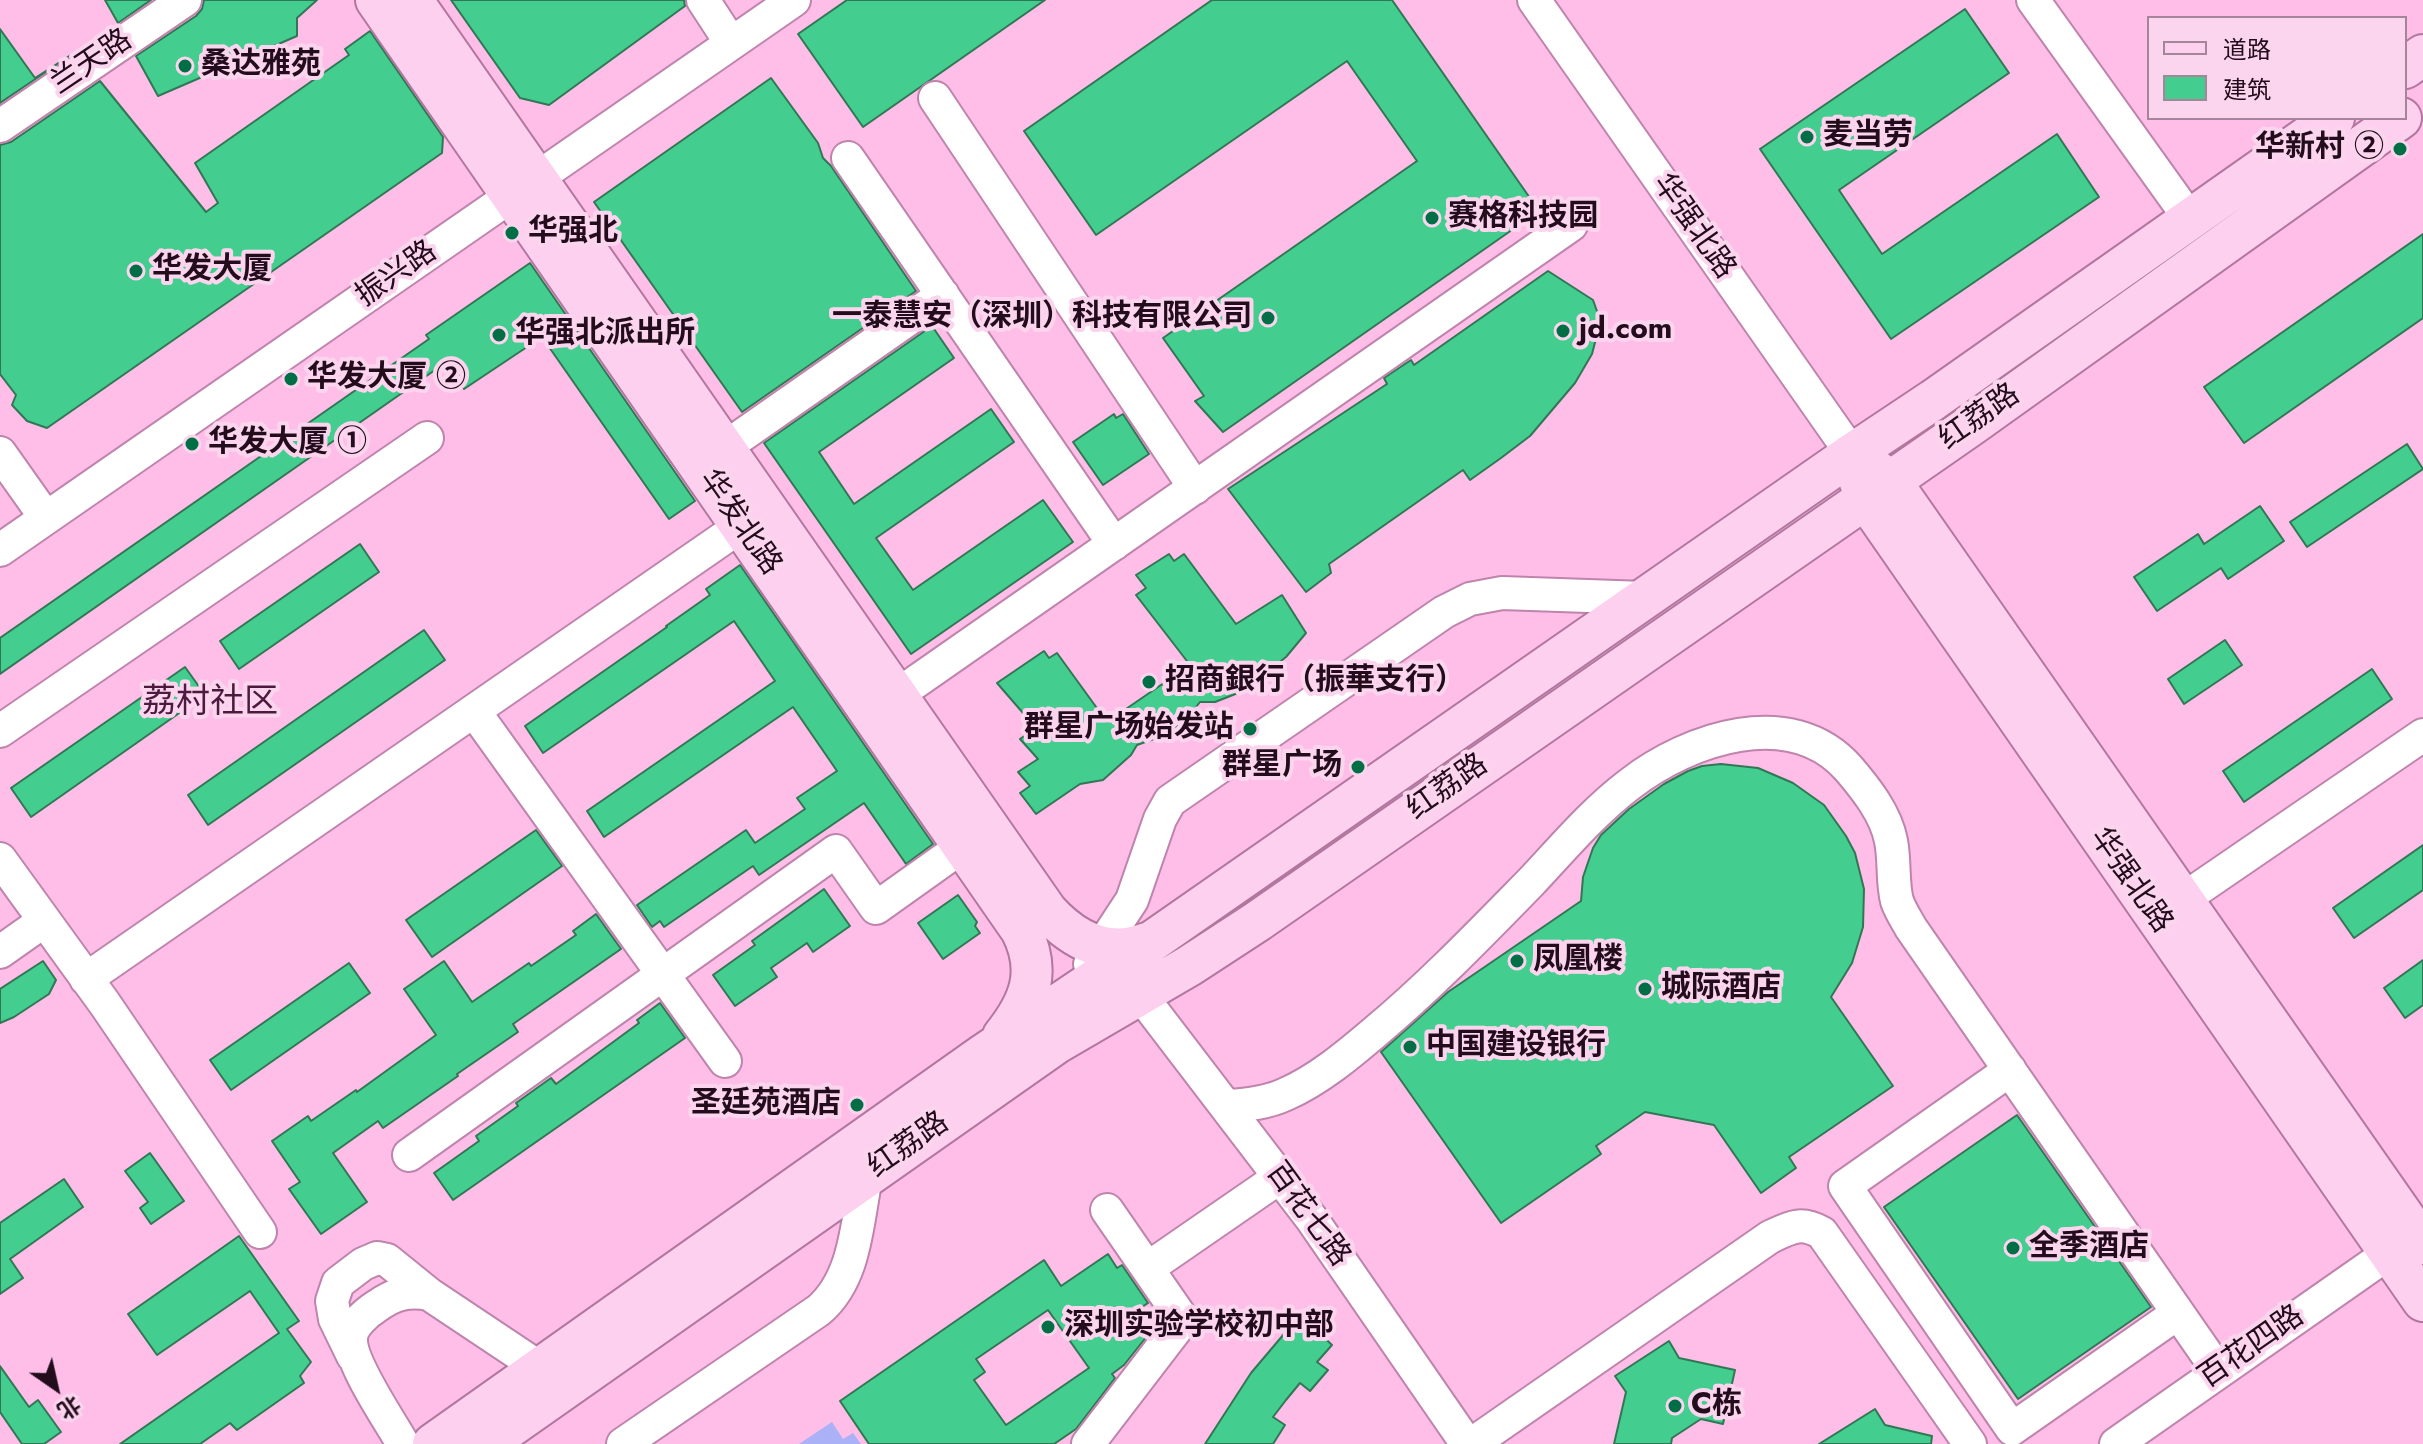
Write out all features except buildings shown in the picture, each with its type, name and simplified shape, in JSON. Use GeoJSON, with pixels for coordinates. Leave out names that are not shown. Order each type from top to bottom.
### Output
{"type":"FeatureCollection","features":[{"type":"Feature","properties":{"kind":"main road","name":"华发北路"},"geometry":{"type":"LineString","coordinates":[[376,0],[724,448],[1047,911],[1067,931],[1101,947],[1127,948],[1151,942]]}},
{"type":"Feature","properties":{"kind":"main road","name":"华发北路"},"geometry":{"type":"LineString","coordinates":[[412,0],[524,187],[741,526],[1021,930],[1033,961],[1032,977],[1021,1011],[1001,1038],[984,1054]]}},
{"type":"Feature","properties":{"kind":"main road","name":"红荔路"},"geometry":{"type":"LineString","coordinates":[[433,1444],[984,1054],[1151,942],[1933,400],[2331,120]]}},
{"type":"Feature","properties":{"kind":"main road","name":"红荔路"},"geometry":{"type":"LineString","coordinates":[[486,1444],[1057,1043],[1189,966],[1258,921],[2192,269],[2397,120]]}},
{"type":"Feature","properties":{"kind":"main road","name":"华强北路"},"geometry":{"type":"LineString","coordinates":[[1852,454],[2182,900],[2412,1237],[2423,1301]]}},
{"type":"Feature","properties":{"kind":"main road","name":"华强北路"},"geometry":{"type":"LineString","coordinates":[[1878,489],[2412,1237]]}},
{"type":"Feature","properties":{"kind":"street","name":"兰天路"},"geometry":{"type":"LineString","coordinates":[[0,126],[185,0]]}},
{"type":"Feature","properties":{"kind":"street"},"geometry":{"type":"LineString","coordinates":[[703,0],[731,43]]}},
{"type":"Feature","properties":{"kind":"street","name":"振兴路"},"geometry":{"type":"LineString","coordinates":[[0,550],[794,0]]}},
{"type":"Feature","properties":{"kind":"street","name":"华强北路"},"geometry":{"type":"LineString","coordinates":[[1534,0],[1852,454]]}},
{"type":"Feature","properties":{"kind":"street"},"geometry":{"type":"LineString","coordinates":[[2033,0],[2190,219]]}},
{"type":"Feature","properties":{"kind":"street"},"geometry":{"type":"LineString","coordinates":[[935,98],[1195,488]]}},
{"type":"Feature","properties":{"kind":"street"},"geometry":{"type":"LineString","coordinates":[[848,158],[1114,544]]}},
{"type":"Feature","properties":{"kind":"street"},"geometry":{"type":"LineString","coordinates":[[897,695],[1571,225]]}},
{"type":"Feature","properties":{"kind":"street"},"geometry":{"type":"LineString","coordinates":[[724,448],[943,295]]}},
{"type":"Feature","properties":{"kind":"street"},"geometry":{"type":"LineString","coordinates":[[0,731],[427,438]]}},
{"type":"Feature","properties":{"kind":"street"},"geometry":{"type":"LineString","coordinates":[[0,453],[46,518]]}},
{"type":"Feature","properties":{"kind":"street"},"geometry":{"type":"LineString","coordinates":[[86,979],[741,526]]}},
{"type":"Feature","properties":{"kind":"street"},"geometry":{"type":"LineString","coordinates":[[1059,1004],[1074,987],[1132,900],[1160,819],[1170,801],[1444,612],[1470,599],[1502,593],[1645,598]]}},
{"type":"Feature","properties":{"kind":"street"},"geometry":{"type":"LineString","coordinates":[[474,711],[725,1061]]}},
{"type":"Feature","properties":{"kind":"street"},"geometry":{"type":"LineString","coordinates":[[1227,1106],[1257,1103],[1284,1095],[1354,1050],[1399,1012],[1630,783],[1674,756],[1729,736],[1779,732],[1816,743],[1846,765],[1871,797],[1890,838],[1898,902],[1911,928],[2219,1372]]}},
{"type":"Feature","properties":{"kind":"street"},"geometry":{"type":"LineString","coordinates":[[2182,900],[2423,735]]}},
{"type":"Feature","properties":{"kind":"street"},"geometry":{"type":"LineString","coordinates":[[409,1155],[836,851],[876,908],[963,846]]}},
{"type":"Feature","properties":{"kind":"street"},"geometry":{"type":"LineString","coordinates":[[0,859],[105,1004],[260,1232]]}},
{"type":"Feature","properties":{"kind":"street"},"geometry":{"type":"LineString","coordinates":[[0,952],[44,921]]}},
{"type":"Feature","properties":{"kind":"street","name":"百花七路"},"geometry":{"type":"LineString","coordinates":[[1139,993],[1280,1177],[1469,1444]]}},
{"type":"Feature","properties":{"kind":"street"},"geometry":{"type":"LineString","coordinates":[[2010,1070],[1845,1186],[2012,1429],[2178,1313]]}},
{"type":"Feature","properties":{"kind":"street"},"geometry":{"type":"LineString","coordinates":[[623,1444],[831,1300],[846,1273],[866,1177]]}},
{"type":"Feature","properties":{"kind":"street"},"geometry":{"type":"LineString","coordinates":[[1148,1268],[1280,1177]]}},
{"type":"Feature","properties":{"kind":"street"},"geometry":{"type":"LineString","coordinates":[[1088,1444],[1183,1320],[1107,1210]]}},
{"type":"Feature","properties":{"kind":"street"},"geometry":{"type":"LineString","coordinates":[[1469,1444],[1770,1237],[1791,1227],[1809,1226],[1822,1233],[1970,1444]]}},
{"type":"Feature","properties":{"kind":"street","name":"百花四路"},"geometry":{"type":"LineString","coordinates":[[2116,1444],[2412,1237]]}},
{"type":"Feature","properties":{"kind":"street"},"geometry":{"type":"LineString","coordinates":[[403,1444],[335,1319],[332,1301],[338,1283],[363,1264],[377,1258],[387,1260],[429,1294],[540,1368]]}},
{"type":"Feature","properties":{"kind":"shaded area"},"geometry":{"type":"Polygon","coordinates":[[[832,1422],[843,1439],[853,1433],[861,1444],[799,1444],[832,1422]]]}},
{"type":"Feature","properties":{"kind":"place","name":"桑达雅苑"},"geometry":{"type":"Point","coordinates":[185,66]}},
{"type":"Feature","properties":{"kind":"place","name":"麦当劳"},"geometry":{"type":"Point","coordinates":[1807,137]}},
{"type":"Feature","properties":{"kind":"place","name":"华新村 ②"},"geometry":{"type":"Point","coordinates":[2400,149]}},
{"type":"Feature","properties":{"kind":"place","name":"赛格科技园"},"geometry":{"type":"Point","coordinates":[1432,218]}},
{"type":"Feature","properties":{"kind":"place","name":"华强北"},"geometry":{"type":"Point","coordinates":[512,233]}},
{"type":"Feature","properties":{"kind":"place","name":"华发大厦"},"geometry":{"type":"Point","coordinates":[136,271]}},
{"type":"Feature","properties":{"kind":"place","name":"一泰慧安（深圳）科技有限公司"},"geometry":{"type":"Point","coordinates":[1268,318]}},
{"type":"Feature","properties":{"kind":"place","name":"jd.com"},"geometry":{"type":"Point","coordinates":[1563,331]}},
{"type":"Feature","properties":{"kind":"place","name":"华强北派出所"},"geometry":{"type":"Point","coordinates":[499,335]}},
{"type":"Feature","properties":{"kind":"place","name":"华发大厦 ②"},"geometry":{"type":"Point","coordinates":[291,379]}},
{"type":"Feature","properties":{"kind":"place","name":"华发大厦 ①"},"geometry":{"type":"Point","coordinates":[192,444]}},
{"type":"Feature","properties":{"kind":"place","name":"招商銀行（振華支行）"},"geometry":{"type":"Point","coordinates":[1149,682]}},
{"type":"Feature","properties":{"kind":"place","name":"群星广场始发站"},"geometry":{"type":"Point","coordinates":[1250,729]}},
{"type":"Feature","properties":{"kind":"place","name":"群星广场"},"geometry":{"type":"Point","coordinates":[1358,767]}},
{"type":"Feature","properties":{"kind":"place","name":"凤凰楼"},"geometry":{"type":"Point","coordinates":[1517,961]}},
{"type":"Feature","properties":{"kind":"place","name":"城际酒店"},"geometry":{"type":"Point","coordinates":[1645,989]}},
{"type":"Feature","properties":{"kind":"place","name":"中国建设银行"},"geometry":{"type":"Point","coordinates":[1410,1047]}},
{"type":"Feature","properties":{"kind":"place","name":"圣廷苑酒店"},"geometry":{"type":"Point","coordinates":[857,1105]}},
{"type":"Feature","properties":{"kind":"place","name":"全季酒店"},"geometry":{"type":"Point","coordinates":[2013,1248]}},
{"type":"Feature","properties":{"kind":"place","name":"深圳实验学校初中部"},"geometry":{"type":"Point","coordinates":[1048,1327]}},
{"type":"Feature","properties":{"kind":"place","name":"C栋"},"geometry":{"type":"Point","coordinates":[1675,1406]}},
{"type":"Feature","properties":{"kind":"district","name":"荔村社区"},"geometry":{"type":"Point","coordinates":[210,704]}}]}
